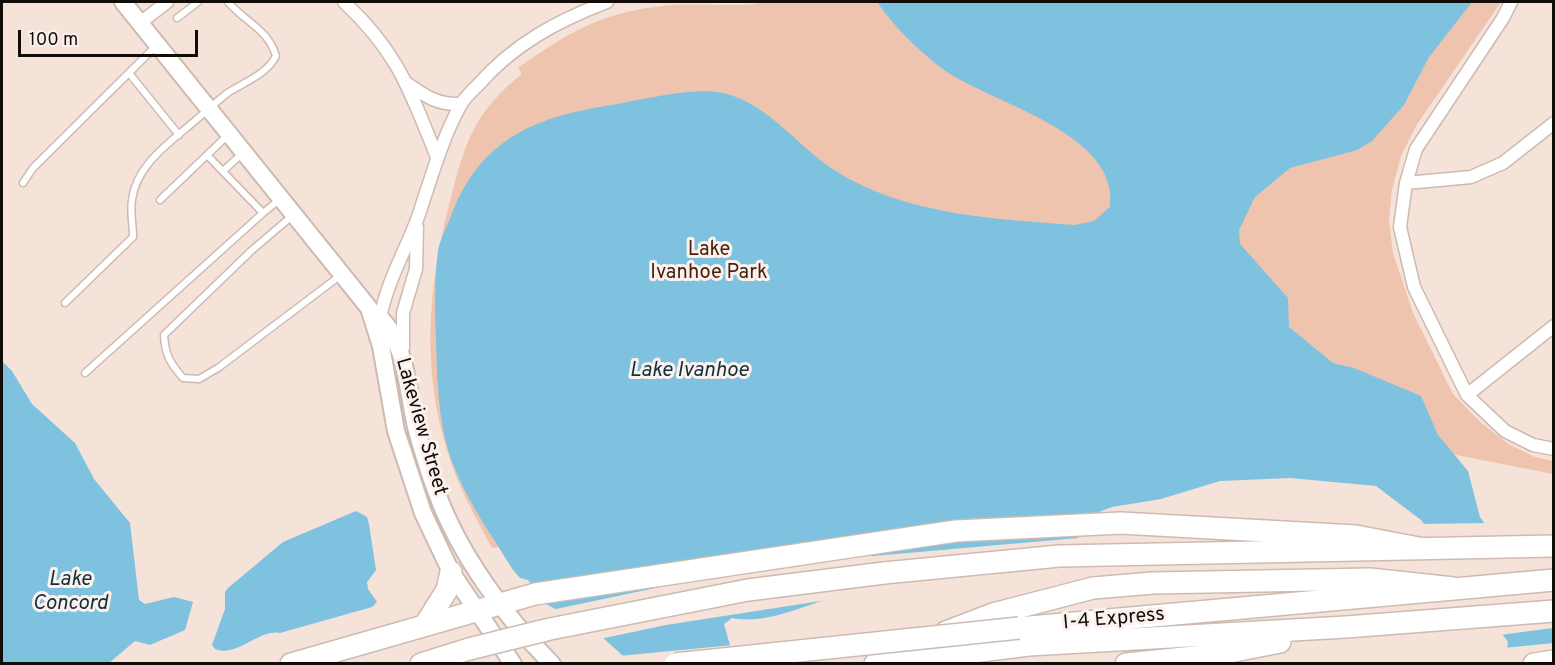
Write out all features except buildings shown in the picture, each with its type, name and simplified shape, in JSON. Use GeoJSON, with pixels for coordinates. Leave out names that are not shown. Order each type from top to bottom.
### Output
{"type":"FeatureCollection","features":[{"type":"Feature","properties":{"kind":"highway"},"geometry":{"type":"LineString","coordinates":[[291,663],[535,594],[956,531],[1121,523],[1356,536],[1424,549]]}},
{"type":"Feature","properties":{"kind":"highway"},"geometry":{"type":"LineString","coordinates":[[421,663],[550,628],[748,590],[884,573],[1059,556],[1543,547]]}},
{"type":"Feature","properties":{"kind":"highway"},"geometry":{"type":"LineString","coordinates":[[425,625],[447,590],[451,572]]}},
{"type":"Feature","properties":{"kind":"highway"},"geometry":{"type":"LineString","coordinates":[[868,663],[993,614],[1093,588],[1153,583],[1370,579],[1453,588]]}},
{"type":"Feature","properties":{"kind":"highway","name":"I-4 Express"},"geometry":{"type":"LineString","coordinates":[[675,663],[1024,637],[1453,588],[1554,580]]}},
{"type":"Feature","properties":{"kind":"highway","name":"I-4 Express"},"geometry":{"type":"LineString","coordinates":[[875,663],[1024,637],[1354,626],[1554,610]]}},
{"type":"Feature","properties":{"kind":"highway"},"geometry":{"type":"LineString","coordinates":[[1126,663],[1214,655],[1354,626]]}},
{"type":"Feature","properties":{"kind":"highway"},"geometry":{"type":"LineString","coordinates":[[1534,663],[1553,662]]}},
{"type":"Feature","properties":{"kind":"street","name":"Lakeview Street"},"geometry":{"type":"LineString","coordinates":[[123,2],[375,313],[395,342],[406,375],[417,431],[437,494],[476,568],[501,604],[552,663]]}},
{"type":"Feature","properties":{"kind":"street"},"geometry":{"type":"LineString","coordinates":[[140,23],[167,2]]}},
{"type":"Feature","properties":{"kind":"street"},"geometry":{"type":"LineString","coordinates":[[344,2],[388,49],[407,82],[437,157]]}},
{"type":"Feature","properties":{"kind":"street"},"geometry":{"type":"LineString","coordinates":[[375,313],[388,290],[418,216],[437,157],[461,104],[494,67],[530,38],[565,18],[607,2]]}},
{"type":"Feature","properties":{"kind":"street"},"geometry":{"type":"LineString","coordinates":[[1511,2],[1503,18],[1416,149],[1406,183],[1400,227],[1414,287],[1467,395],[1505,431],[1533,445],[1554,449]]}},
{"type":"Feature","properties":{"kind":"street"},"geometry":{"type":"LineString","coordinates":[[407,82],[429,99],[447,105],[461,104]]}},
{"type":"Feature","properties":{"kind":"street"},"geometry":{"type":"LineString","coordinates":[[1406,183],[1471,177],[1503,163],[1554,123]]}},
{"type":"Feature","properties":{"kind":"street"},"geometry":{"type":"LineString","coordinates":[[406,375],[402,334],[403,313],[416,269],[418,216]]}},
{"type":"Feature","properties":{"kind":"street","name":"Lakeview Street"},"geometry":{"type":"LineString","coordinates":[[375,313],[402,453],[423,513],[451,572],[513,663]]}},
{"type":"Feature","properties":{"kind":"street"},"geometry":{"type":"LineString","coordinates":[[1467,395],[1554,326]]}},
{"type":"Feature","properties":{"kind":"lane"},"geometry":{"type":"LineString","coordinates":[[177,18],[198,2]]}},
{"type":"Feature","properties":{"kind":"lane"},"geometry":{"type":"LineString","coordinates":[[65,303],[133,237],[131,201],[138,178],[166,145],[226,94],[259,75],[276,56],[272,42],[262,30],[238,13],[228,2]]}},
{"type":"Feature","properties":{"kind":"lane"},"geometry":{"type":"LineString","coordinates":[[23,183],[33,168],[158,45]]}},
{"type":"Feature","properties":{"kind":"lane"},"geometry":{"type":"LineString","coordinates":[[129,73],[179,135]]}},
{"type":"Feature","properties":{"kind":"lane"},"geometry":{"type":"LineString","coordinates":[[160,200],[230,134]]}},
{"type":"Feature","properties":{"kind":"lane"},"geometry":{"type":"LineString","coordinates":[[223,171],[244,152]]}},
{"type":"Feature","properties":{"kind":"lane"},"geometry":{"type":"LineString","coordinates":[[207,155],[262,213]]}},
{"type":"Feature","properties":{"kind":"lane"},"geometry":{"type":"LineString","coordinates":[[85,374],[262,213],[282,198]]}},
{"type":"Feature","properties":{"kind":"lane"},"geometry":{"type":"LineString","coordinates":[[295,214],[251,251],[164,335],[165,354],[171,364],[183,378],[199,379],[253,344],[343,274]]}},
{"type":"Feature","properties":{"kind":"green space","name":"Lake Ivanhoe"},"geometry":{"type":"Polygon","coordinates":[[[768,2],[1501,2],[1416,126],[1401,156],[1392,190],[1389,221],[1393,253],[1413,313],[1453,394],[1479,421],[1510,445],[1535,457],[1553,461],[1553,474],[1400,444],[492,548],[452,466],[439,422],[431,358],[433,296],[442,232],[455,180],[473,130],[492,102],[522,74],[518,68],[554,43],[608,17],[672,5],[745,5],[768,2]]]}},
{"type":"Feature","properties":{"kind":"water","name":"Lake Ivanhoe"},"geometry":{"type":"Polygon","coordinates":[[[877,2],[1472,2],[1429,57],[1404,105],[1372,141],[1357,150],[1290,168],[1255,197],[1239,230],[1240,244],[1288,298],[1289,327],[1333,363],[1354,368],[1421,396],[1438,435],[1468,471],[1480,517],[1553,619],[1553,663],[1507,651],[1508,642],[1421,520],[1376,486],[1290,478],[1220,481],[1161,499],[1112,507],[1096,513],[1078,538],[873,556],[833,584],[824,600],[767,618],[732,618],[724,624],[735,663],[631,663],[592,628],[544,603],[528,580],[520,578],[513,570],[478,515],[463,486],[446,442],[438,383],[435,295],[439,247],[463,191],[476,169],[511,138],[531,127],[578,111],[665,95],[711,91],[739,98],[754,106],[782,126],[820,160],[861,185],[920,206],[982,217],[1075,225],[1094,221],[1110,207],[1108,181],[1095,159],[1074,140],[1048,123],[944,70],[908,38],[877,2]]]}},
{"type":"Feature","properties":{"kind":"water","name":"Lake Concord"},"geometry":{"type":"Polygon","coordinates":[[[2,361],[12,371],[32,404],[75,443],[94,479],[130,523],[139,600],[145,604],[174,597],[193,602],[185,630],[150,645],[135,641],[109,663],[2,663],[2,361]]]}},
{"type":"Feature","properties":{"kind":"water"},"geometry":{"type":"Polygon","coordinates":[[[356,511],[367,517],[369,524],[376,570],[367,582],[368,589],[377,602],[372,607],[280,633],[264,635],[231,650],[215,649],[212,645],[225,609],[225,592],[228,588],[283,542],[356,511]]]}},
{"type":"Feature","properties":{"kind":"pier"},"geometry":{"type":"Polygon","coordinates":[[[1487,523],[1554,614],[1553,628],[1500,635],[1420,524],[1487,523]]]}},
{"type":"Feature","properties":{"kind":"pier"},"geometry":{"type":"Polygon","coordinates":[[[871,555],[874,559],[835,586],[827,600],[666,625],[600,639],[590,630],[551,610],[665,586],[871,555]]]}},
{"type":"Feature","properties":{"kind":"pier"},"geometry":{"type":"Polygon","coordinates":[[[1553,643],[1553,664],[1487,664],[1504,648],[1553,643]]]}},
{"type":"Feature","properties":{"kind":"pier"},"geometry":{"type":"Polygon","coordinates":[[[733,645],[738,664],[626,664],[619,656],[733,645]]]}},
{"type":"Feature","properties":{"kind":"park label","name":"Lake Ivanhoe Park"},"geometry":{"type":"Point","coordinates":[709,262]}}]}
